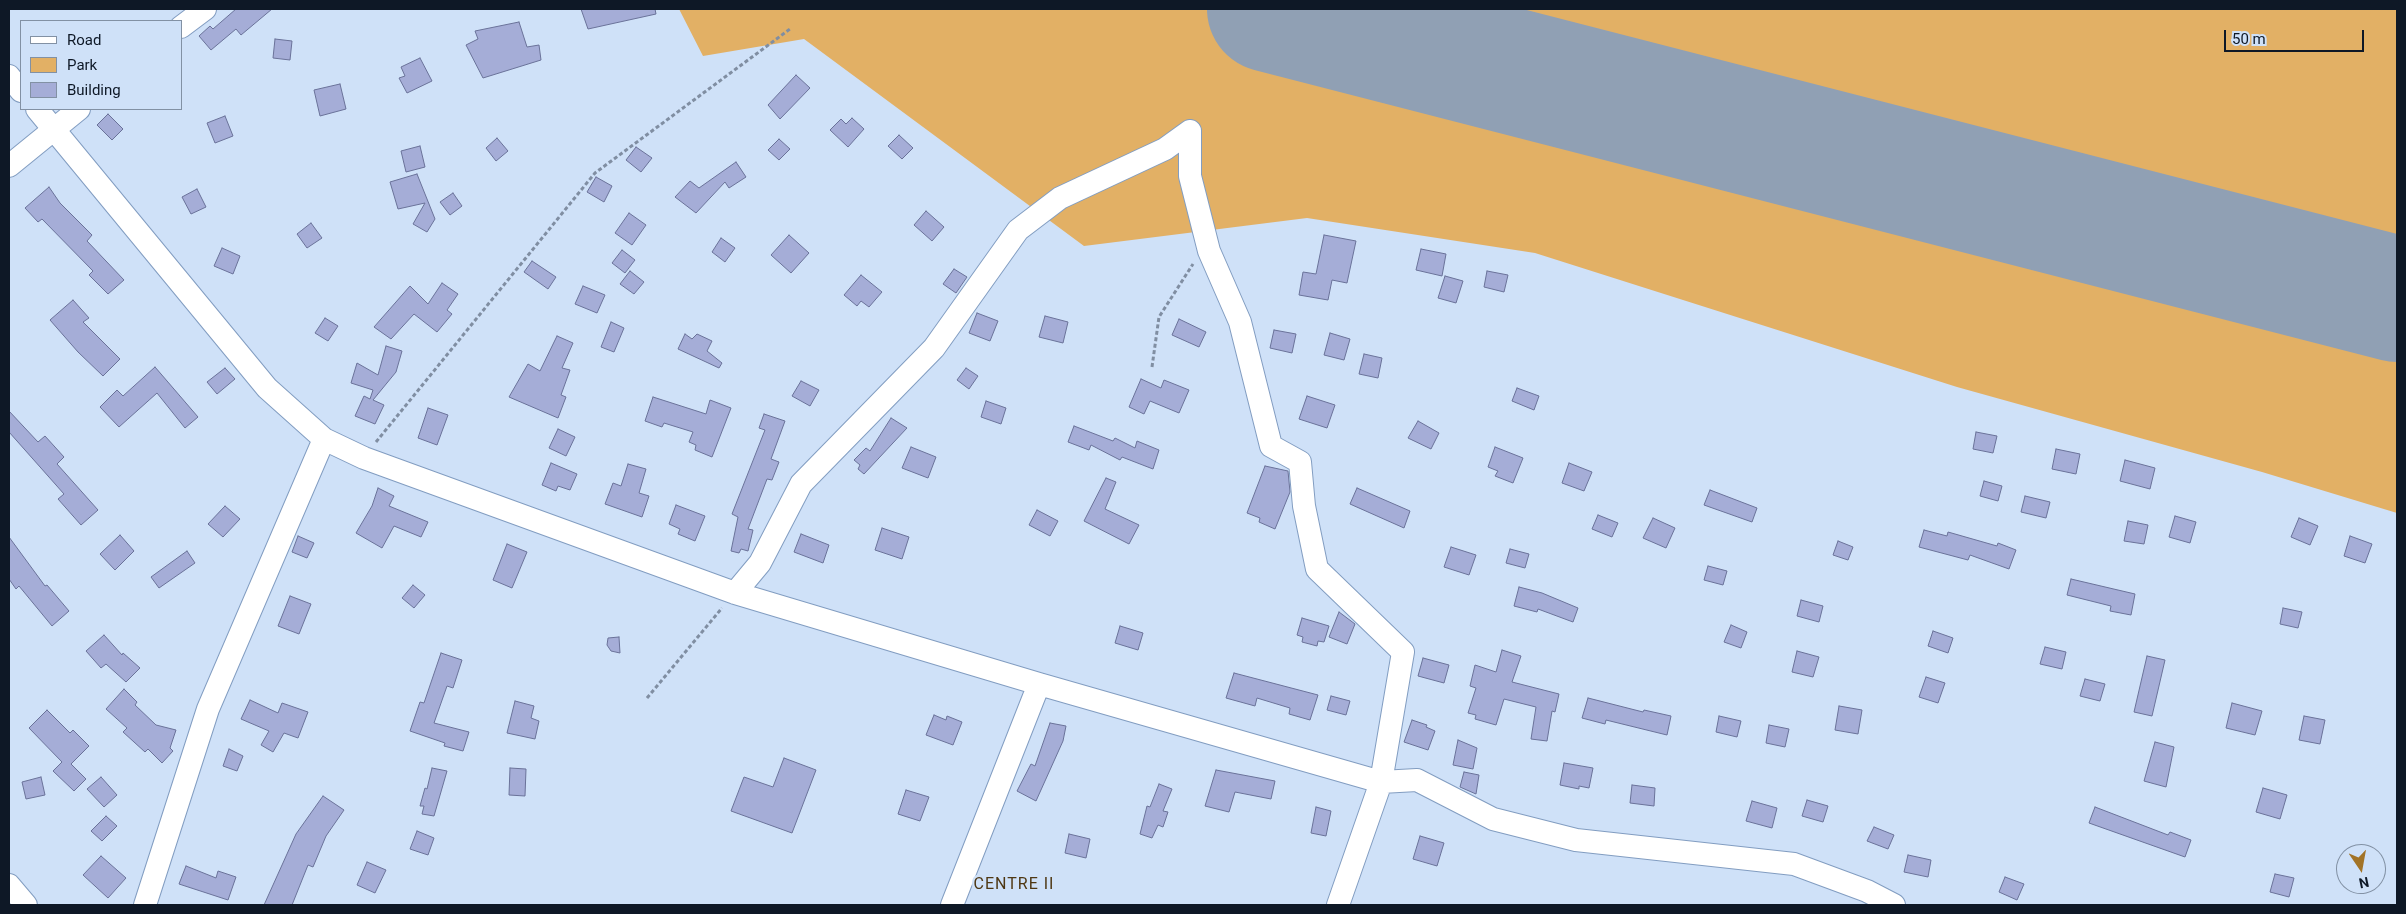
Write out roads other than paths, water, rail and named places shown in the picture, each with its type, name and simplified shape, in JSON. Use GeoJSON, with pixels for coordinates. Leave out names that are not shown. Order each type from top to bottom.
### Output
{"type":"FeatureCollection","features":[{"type":"Feature","properties":{"kind":"street"},"geometry":{"type":"LineString","coordinates":[[182,26],[204,9]]}},
{"type":"Feature","properties":{"kind":"street"},"geometry":{"type":"LineString","coordinates":[[9,76],[20,90]]}},
{"type":"Feature","properties":{"kind":"street"},"geometry":{"type":"LineString","coordinates":[[38,110],[267,388],[324,439],[364,458],[735,593],[1039,684],[1381,782],[1417,780],[1493,819],[1576,840],[1794,864],[1867,891],[1894,905]]}},
{"type":"Feature","properties":{"kind":"street"},"geometry":{"type":"LineString","coordinates":[[9,166],[78,110]]}},
{"type":"Feature","properties":{"kind":"street"},"geometry":{"type":"LineString","coordinates":[[735,593],[760,563],[801,484],[934,348],[1018,230],[1060,198],[1165,149],[1190,131],[1190,176],[1209,251],[1240,322],[1272,446],[1300,462],[1304,506],[1317,569],[1403,652],[1381,782],[1338,905]]}},
{"type":"Feature","properties":{"kind":"street"},"geometry":{"type":"LineString","coordinates":[[145,905],[208,709],[324,439]]}},
{"type":"Feature","properties":{"kind":"street"},"geometry":{"type":"LineString","coordinates":[[952,905],[1039,684]]}},
{"type":"Feature","properties":{"kind":"street"},"geometry":{"type":"LineString","coordinates":[[9,885],[26,905]]}},
{"type":"Feature","properties":{"kind":"district","name":"CENTRE II"},"geometry":{"type":"Point","coordinates":[1014,885]}}]}
